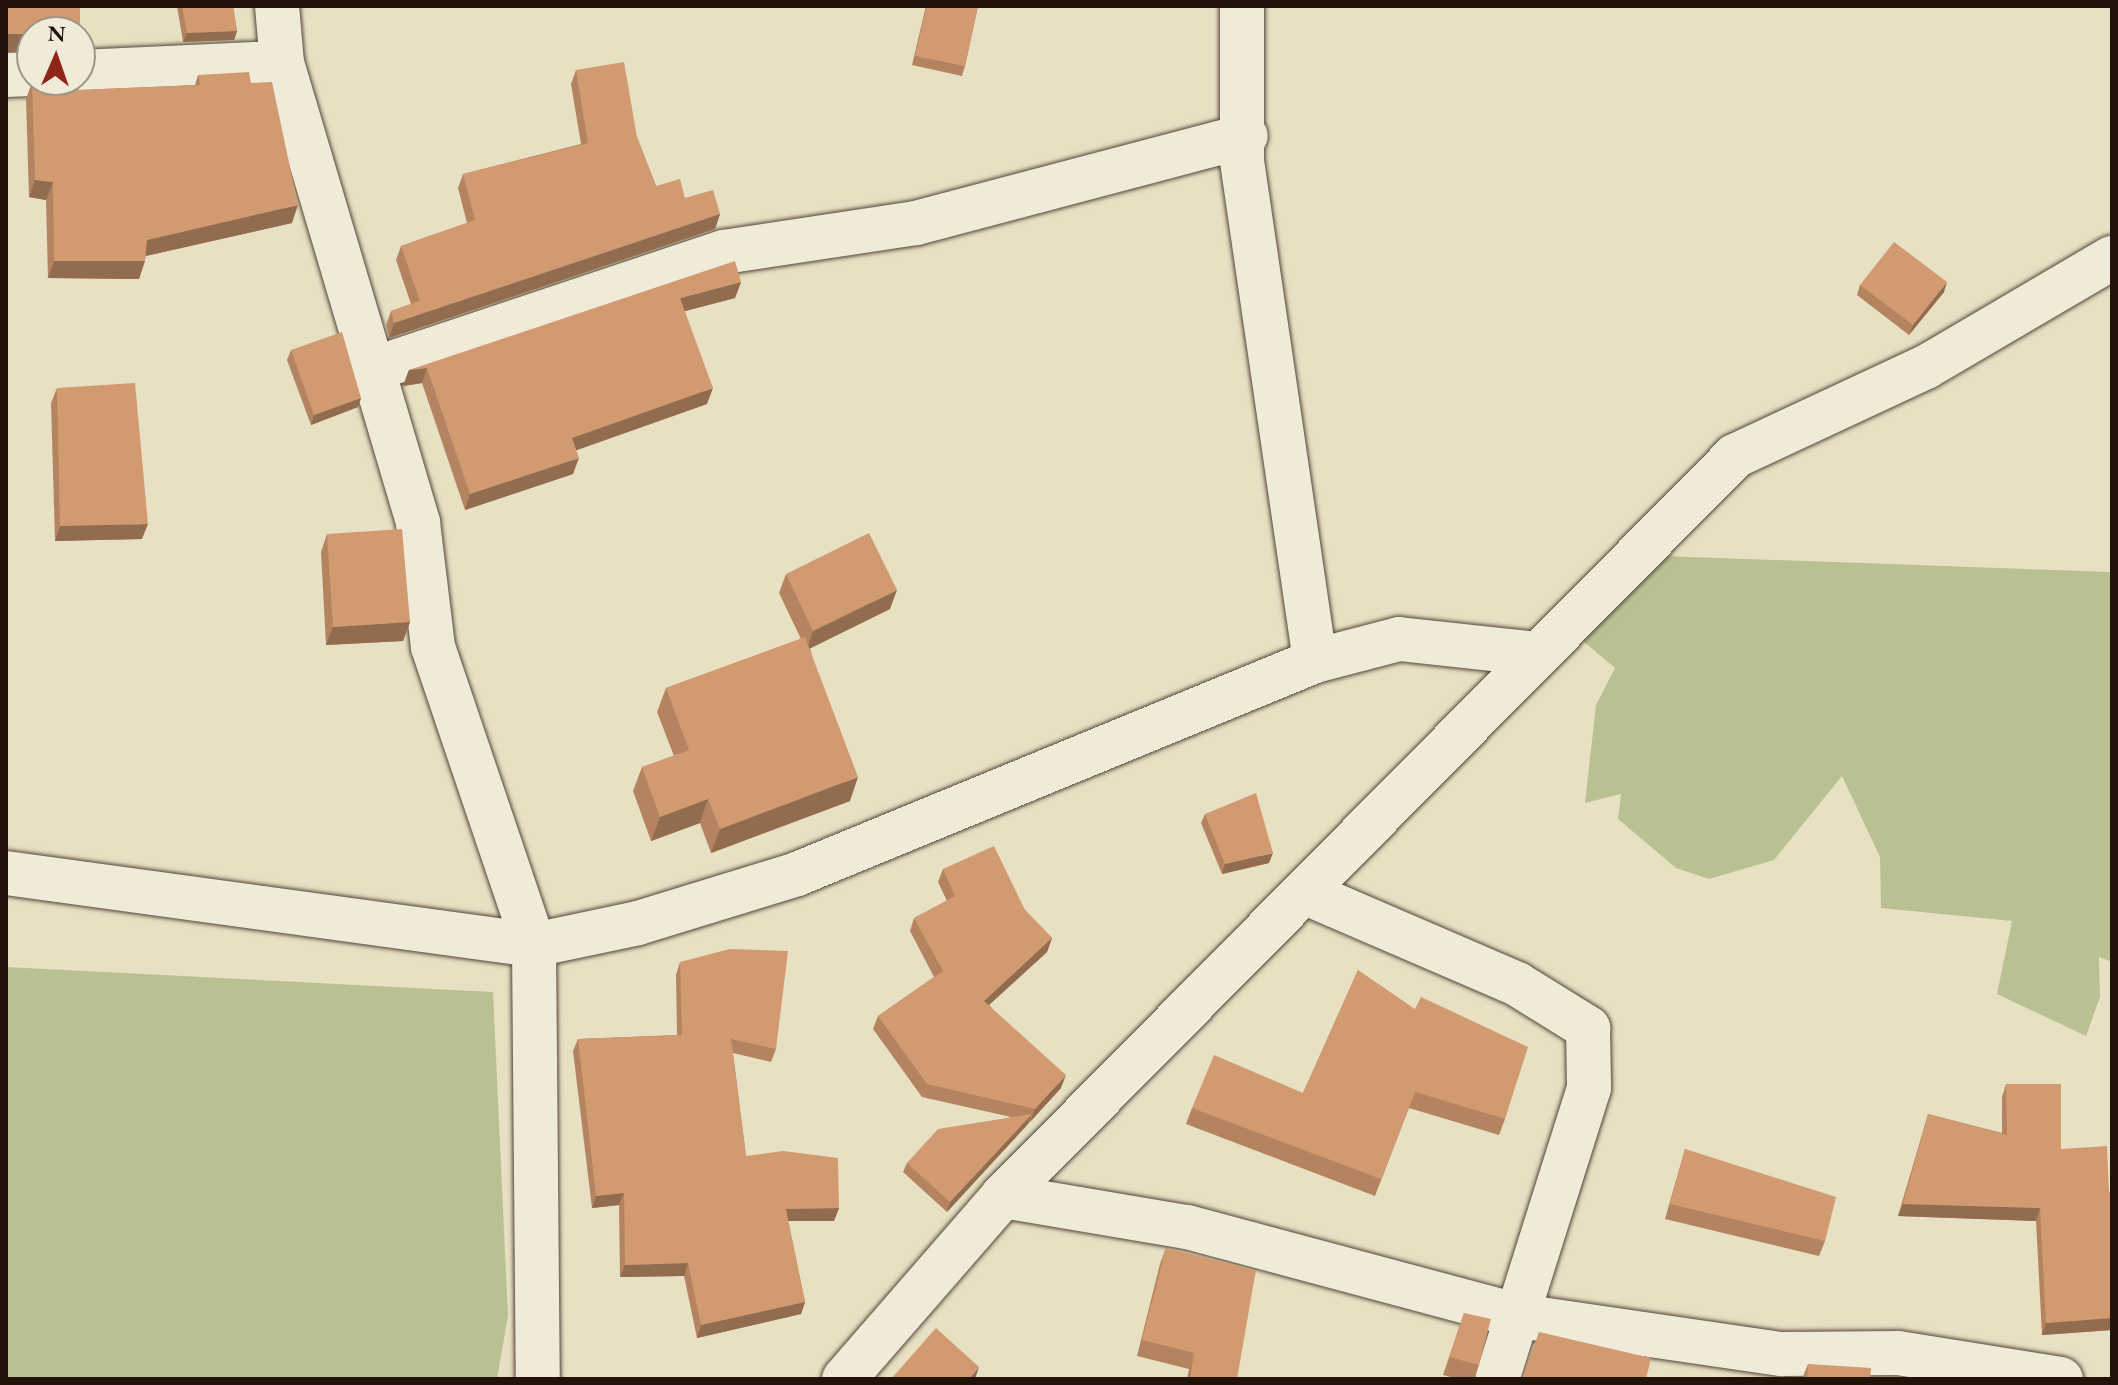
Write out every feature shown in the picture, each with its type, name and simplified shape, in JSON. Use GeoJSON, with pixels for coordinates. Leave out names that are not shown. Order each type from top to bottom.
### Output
{"type":"FeatureCollection","features":[{"type":"Feature","properties":{"kind":"street"},"geometry":{"type":"LineString","coordinates":[[277,6],[282,63],[418,523],[433,647],[534,945],[538,1379]]}},
{"type":"Feature","properties":{"kind":"street"},"geometry":{"type":"LineString","coordinates":[[1242,6],[1246,136],[1242,161],[1315,661]]}},
{"type":"Feature","properties":{"kind":"street"},"geometry":{"type":"LineString","coordinates":[[96,71],[282,63]]}},
{"type":"Feature","properties":{"kind":"street"},"geometry":{"type":"LineString","coordinates":[[374,369],[724,252],[916,223],[1246,136]]}},
{"type":"Feature","properties":{"kind":"street"},"geometry":{"type":"LineString","coordinates":[[844,1379],[1003,1196],[1735,456],[1926,367],[2112,258]]}},
{"type":"Feature","properties":{"kind":"street"},"geometry":{"type":"LineString","coordinates":[[6,873],[534,945],[638,923],[797,874],[1315,661],[1399,639],[1536,654]]}},
{"type":"Feature","properties":{"kind":"street"},"geometry":{"type":"LineString","coordinates":[[1306,893],[1517,984],[1588,1028],[1589,1088],[1520,1316],[1497,1379]]}},
{"type":"Feature","properties":{"kind":"street"},"geometry":{"type":"LineString","coordinates":[[1003,1196],[1187,1227],[1520,1316],[1781,1366],[1898,1353],[2061,1379]]}},
{"type":"Feature","properties":{"kind":"green space"},"geometry":{"type":"Polygon","coordinates":[[[1664,556],[2112,572],[2112,962],[2099,957],[2100,997],[2086,1036],[1997,994],[2012,921],[1881,908],[1880,857],[1842,776],[1774,860],[1709,879],[1676,868],[1618,819],[1621,794],[1585,803],[1596,705],[1615,668],[1583,641],[1664,556]]]}},
{"type":"Feature","properties":{"kind":"green space"},"geometry":{"type":"Polygon","coordinates":[[[6,967],[493,992],[508,1316],[497,1379],[6,1379],[6,967]]]}},
{"type":"Feature","properties":{"kind":"building"},"geometry":{"type":"Polygon","coordinates":[[[6,6],[80,6],[80,16],[16,16],[16,34],[6,34],[6,6]]]}},
{"type":"Feature","properties":{"kind":"building"},"geometry":{"type":"Polygon","coordinates":[[[182,6],[233,6],[237,31],[187,33],[182,6]]]}},
{"type":"Feature","properties":{"kind":"building"},"geometry":{"type":"Polygon","coordinates":[[[927,6],[978,6],[965,66],[915,56],[927,6]]]}},
{"type":"Feature","properties":{"kind":"building"},"geometry":{"type":"Polygon","coordinates":[[[624,62],[637,137],[656,186],[680,179],[685,198],[713,190],[720,214],[394,323],[391,311],[420,301],[401,246],[475,220],[463,174],[588,143],[576,70],[624,62]]]}},
{"type":"Feature","properties":{"kind":"building"},"geometry":{"type":"Polygon","coordinates":[[[249,72],[251,83],[272,82],[298,205],[147,240],[145,261],[54,261],[53,182],[35,180],[32,96],[96,96],[96,89],[200,85],[198,75],[249,72]]]}},
{"type":"Feature","properties":{"kind":"building"},"geometry":{"type":"Polygon","coordinates":[[[1894,242],[1947,282],[1913,325],[1860,285],[1894,242]]]}},
{"type":"Feature","properties":{"kind":"building"},"geometry":{"type":"Polygon","coordinates":[[[735,261],[741,282],[680,298],[713,388],[572,438],[579,458],[470,494],[427,368],[409,370],[735,261]]]}},
{"type":"Feature","properties":{"kind":"building"},"geometry":{"type":"Polygon","coordinates":[[[342,332],[361,398],[314,415],[291,350],[342,332]]]}},
{"type":"Feature","properties":{"kind":"building"},"geometry":{"type":"Polygon","coordinates":[[[135,383],[148,524],[60,526],[57,388],[135,383]]]}},
{"type":"Feature","properties":{"kind":"building"},"geometry":{"type":"Polygon","coordinates":[[[402,529],[410,622],[333,627],[327,534],[402,529]]]}},
{"type":"Feature","properties":{"kind":"building"},"geometry":{"type":"Polygon","coordinates":[[[869,533],[897,590],[813,631],[786,574],[869,533]]]}},
{"type":"Feature","properties":{"kind":"building"},"geometry":{"type":"Polygon","coordinates":[[[805,637],[858,777],[720,829],[708,799],[660,817],[642,767],[689,750],[666,688],[805,637]]]}},
{"type":"Feature","properties":{"kind":"building"},"geometry":{"type":"Polygon","coordinates":[[[1256,793],[1273,853],[1225,864],[1205,814],[1256,793]]]}},
{"type":"Feature","properties":{"kind":"building"},"geometry":{"type":"Polygon","coordinates":[[[994,846],[1025,910],[1052,938],[984,1001],[1066,1075],[1035,1109],[927,1084],[878,1016],[943,971],[914,918],[955,896],[943,869],[994,846]]]}},
{"type":"Feature","properties":{"kind":"building"},"geometry":{"type":"Polygon","coordinates":[[[730,949],[788,951],[776,1049],[731,1039],[746,1156],[783,1151],[838,1158],[839,1208],[786,1209],[805,1302],[701,1325],[688,1263],[625,1265],[624,1193],[596,1196],[578,1039],[682,1035],[680,962],[730,949]]]}},
{"type":"Feature","properties":{"kind":"building"},"geometry":{"type":"Polygon","coordinates":[[[1358,970],[1415,1009],[1421,997],[1528,1047],[1505,1119],[1415,1092],[1381,1179],[1192,1108],[1214,1055],[1303,1093],[1358,970]]]}},
{"type":"Feature","properties":{"kind":"building"},"geometry":{"type":"Polygon","coordinates":[[[2006,1084],[2061,1084],[2061,1149],[2107,1146],[2109,1192],[2112,1192],[2112,1318],[2046,1323],[2040,1208],[1903,1204],[1928,1114],[2007,1135],[2006,1084]]]}},
{"type":"Feature","properties":{"kind":"building"},"geometry":{"type":"Polygon","coordinates":[[[1032,1114],[950,1202],[907,1163],[938,1129],[1032,1114]]]}},
{"type":"Feature","properties":{"kind":"building"},"geometry":{"type":"Polygon","coordinates":[[[1685,1149],[1836,1197],[1825,1241],[1670,1204],[1685,1149]]]}},
{"type":"Feature","properties":{"kind":"building"},"geometry":{"type":"Polygon","coordinates":[[[1166,1248],[1256,1270],[1237,1379],[1190,1379],[1194,1353],[1142,1340],[1166,1248]]]}},
{"type":"Feature","properties":{"kind":"building"},"geometry":{"type":"Polygon","coordinates":[[[1464,1313],[1491,1319],[1479,1365],[1449,1357],[1464,1313]]]}},
{"type":"Feature","properties":{"kind":"building"},"geometry":{"type":"Polygon","coordinates":[[[936,1328],[979,1367],[969,1379],[891,1379],[936,1328]]]}},
{"type":"Feature","properties":{"kind":"building"},"geometry":{"type":"Polygon","coordinates":[[[1539,1332],[1651,1358],[1646,1379],[1522,1379],[1539,1332]]]}},
{"type":"Feature","properties":{"kind":"building"},"geometry":{"type":"Polygon","coordinates":[[[1808,1364],[1871,1368],[1870,1379],[1807,1379],[1808,1364]]]}}]}
